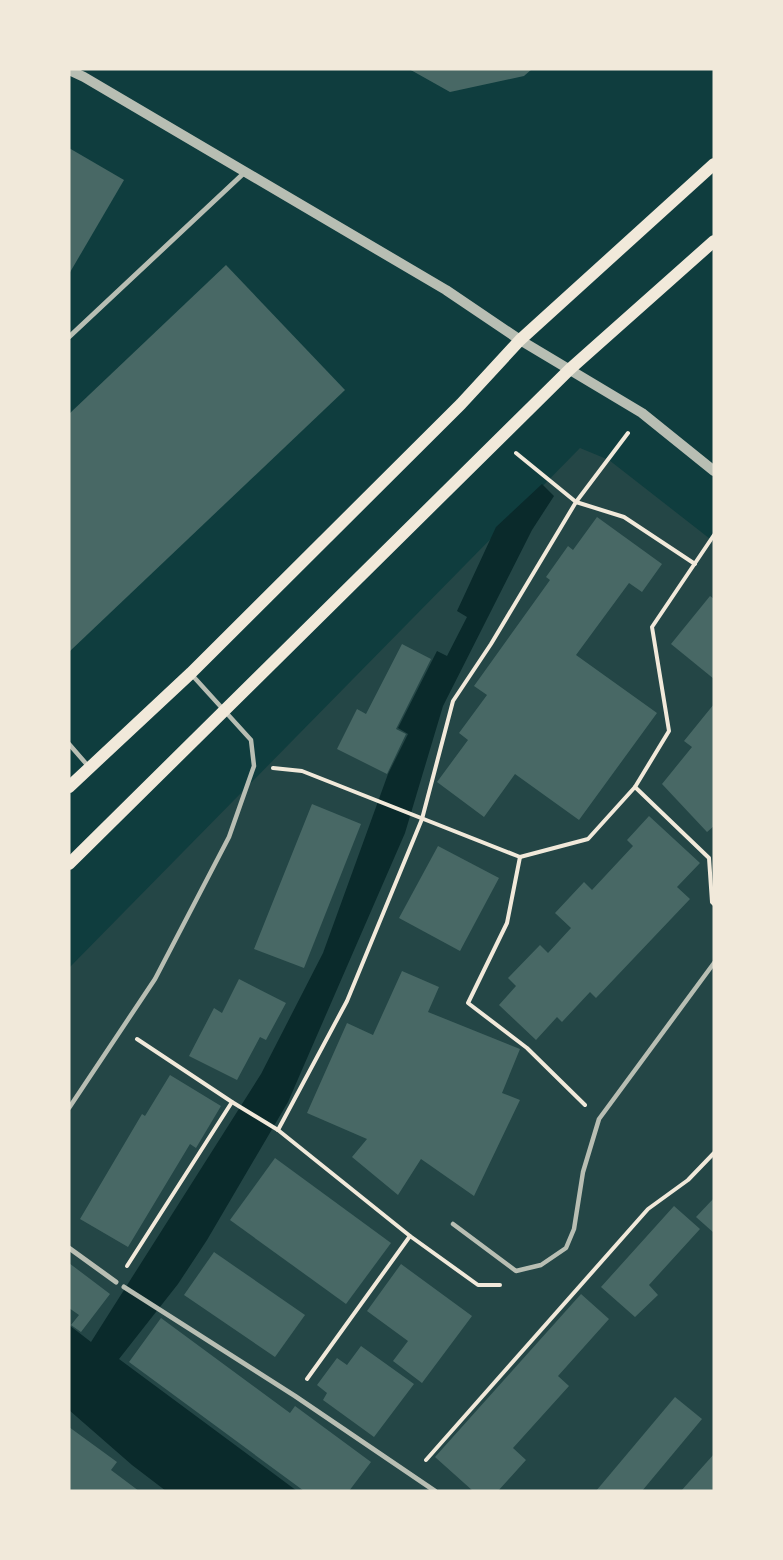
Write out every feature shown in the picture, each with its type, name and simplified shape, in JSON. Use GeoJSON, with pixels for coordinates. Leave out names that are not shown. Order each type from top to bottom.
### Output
{"type":"FeatureCollection","features":[{"type":"Feature","properties":{"kind":"main road"},"geometry":{"type":"LineString","coordinates":[[69,787],[191,673],[461,404],[520,340],[714,164]]}},
{"type":"Feature","properties":{"kind":"main road"},"geometry":{"type":"LineString","coordinates":[[69,864],[570,369],[714,242]]}},
{"type":"Feature","properties":{"kind":"street"},"geometry":{"type":"LineString","coordinates":[[69,70],[81,73],[446,290],[520,340],[642,413],[714,471]]}},
{"type":"Feature","properties":{"kind":"street"},"geometry":{"type":"LineString","coordinates":[[69,337],[246,171]]}},
{"type":"Feature","properties":{"kind":"street"},"geometry":{"type":"LineString","coordinates":[[69,1248],[116,1282]]}},
{"type":"Feature","properties":{"kind":"street"},"geometry":{"type":"LineString","coordinates":[[124,1287],[295,1396],[435,1491]]}},
{"type":"Feature","properties":{"kind":"lane"},"geometry":{"type":"LineString","coordinates":[[69,1108],[155,979],[230,837],[254,766],[251,740],[191,673]]}},
{"type":"Feature","properties":{"kind":"lane"},"geometry":{"type":"LineString","coordinates":[[69,744],[90,768]]}},
{"type":"Feature","properties":{"kind":"lane"},"geometry":{"type":"LineString","coordinates":[[453,1224],[516,1270],[541,1265],[566,1248],[574,1229],[583,1172],[599,1119],[714,963]]}},
{"type":"Feature","properties":{"kind":"path"},"geometry":{"type":"LineString","coordinates":[[278,1130],[347,1001],[422,819],[453,701],[576,502],[642,413]]}},
{"type":"Feature","properties":{"kind":"path"},"geometry":{"type":"LineString","coordinates":[[499,440],[576,502],[624,517],[694,564]]}},
{"type":"Feature","properties":{"kind":"path"},"geometry":{"type":"LineString","coordinates":[[254,766],[302,771],[520,857],[588,839],[635,787],[669,731],[652,627],[714,535]]}},
{"type":"Feature","properties":{"kind":"path"},"geometry":{"type":"LineString","coordinates":[[635,787],[709,858],[714,904]]}},
{"type":"Feature","properties":{"kind":"path"},"geometry":{"type":"LineString","coordinates":[[520,857],[507,923],[468,1003],[526,1048],[599,1119]]}},
{"type":"Feature","properties":{"kind":"path"},"geometry":{"type":"LineString","coordinates":[[122,1029],[278,1130],[410,1236],[478,1285],[501,1284],[516,1270]]}},
{"type":"Feature","properties":{"kind":"path"},"geometry":{"type":"LineString","coordinates":[[116,1282],[232,1102]]}},
{"type":"Feature","properties":{"kind":"path"},"geometry":{"type":"LineString","coordinates":[[412,1476],[648,1209],[688,1180],[714,1153]]}},
{"type":"Feature","properties":{"kind":"path"},"geometry":{"type":"LineString","coordinates":[[295,1396],[410,1236]]}},
{"type":"Feature","properties":{"kind":"shaded area"},"geometry":{"type":"Polygon","coordinates":[[[580,448],[609,460],[714,542],[714,1491],[69,1491],[69,968],[580,448]]]}},
{"type":"Feature","properties":{"kind":"shaded area"},"geometry":{"type":"Polygon","coordinates":[[[542,484],[554,496],[532,530],[443,706],[405,833],[288,1102],[207,1240],[178,1284],[119,1359],[297,1491],[166,1491],[132,1465],[69,1410],[69,1325],[91,1342],[261,1074],[323,953],[388,774],[408,734],[398,728],[437,651],[447,656],[467,617],[457,611],[496,527],[542,484]]]}},
{"type":"Feature","properties":{"kind":"building"},"geometry":{"type":"Polygon","coordinates":[[[409,69],[532,69],[524,76],[450,92],[409,69]]]}},
{"type":"Feature","properties":{"kind":"building"},"geometry":{"type":"Polygon","coordinates":[[[69,148],[124,180],[69,274],[69,148]]]}},
{"type":"Feature","properties":{"kind":"building"},"geometry":{"type":"Polygon","coordinates":[[[226,265],[345,390],[69,652],[69,414],[226,265]]]}},
{"type":"Feature","properties":{"kind":"building"},"geometry":{"type":"Polygon","coordinates":[[[597,517],[662,564],[642,592],[629,583],[576,655],[657,713],[579,820],[515,774],[484,817],[437,782],[468,740],[459,733],[487,695],[474,686],[550,580],[546,577],[568,546],[573,550],[597,517]]]}},
{"type":"Feature","properties":{"kind":"building"},"geometry":{"type":"Polygon","coordinates":[[[710,596],[714,599],[714,679],[671,644],[710,596]]]}},
{"type":"Feature","properties":{"kind":"building"},"geometry":{"type":"Polygon","coordinates":[[[402,644],[431,659],[396,729],[406,734],[387,774],[337,749],[357,709],[366,714],[402,644]]]}},
{"type":"Feature","properties":{"kind":"building"},"geometry":{"type":"Polygon","coordinates":[[[714,704],[714,826],[707,832],[662,784],[692,747],[684,741],[714,704]]]}},
{"type":"Feature","properties":{"kind":"building"},"geometry":{"type":"Polygon","coordinates":[[[312,804],[361,824],[304,968],[254,949],[312,804]]]}},
{"type":"Feature","properties":{"kind":"building"},"geometry":{"type":"Polygon","coordinates":[[[649,816],[700,863],[677,887],[690,899],[596,998],[590,992],[562,1022],[557,1017],[536,1040],[499,1005],[516,986],[508,978],[540,945],[548,953],[571,928],[555,913],[584,882],[592,890],[633,846],[627,840],[649,816]]]}},
{"type":"Feature","properties":{"kind":"building"},"geometry":{"type":"Polygon","coordinates":[[[438,846],[499,878],[460,951],[399,918],[438,846]]]}},
{"type":"Feature","properties":{"kind":"building"},"geometry":{"type":"Polygon","coordinates":[[[402,971],[439,987],[428,1012],[520,1049],[502,1093],[520,1100],[474,1196],[421,1159],[398,1195],[352,1157],[367,1139],[307,1113],[347,1023],[373,1035],[402,971]]]}},
{"type":"Feature","properties":{"kind":"building"},"geometry":{"type":"Polygon","coordinates":[[[239,979],[286,1003],[266,1040],[260,1037],[237,1080],[189,1056],[214,1008],[222,1013],[239,979]]]}},
{"type":"Feature","properties":{"kind":"building"},"geometry":{"type":"Polygon","coordinates":[[[170,1075],[221,1106],[196,1148],[190,1144],[128,1247],[80,1219],[142,1114],[145,1116],[170,1075]]]}},
{"type":"Feature","properties":{"kind":"building"},"geometry":{"type":"Polygon","coordinates":[[[275,1158],[391,1243],[346,1304],[230,1220],[275,1158]]]}},
{"type":"Feature","properties":{"kind":"building"},"geometry":{"type":"Polygon","coordinates":[[[714,1198],[714,1233],[696,1217],[714,1198]]]}},
{"type":"Feature","properties":{"kind":"building"},"geometry":{"type":"Polygon","coordinates":[[[674,1206],[700,1229],[649,1285],[658,1295],[635,1317],[601,1287],[674,1206]]]}},
{"type":"Feature","properties":{"kind":"building"},"geometry":{"type":"Polygon","coordinates":[[[214,1252],[305,1315],[275,1357],[184,1295],[214,1252]]]}},
{"type":"Feature","properties":{"kind":"building"},"geometry":{"type":"Polygon","coordinates":[[[69,1263],[110,1294],[81,1332],[71,1325],[79,1315],[69,1308],[69,1263]]]}},
{"type":"Feature","properties":{"kind":"building"},"geometry":{"type":"Polygon","coordinates":[[[401,1264],[472,1316],[422,1383],[393,1361],[408,1341],[367,1311],[401,1264]]]}},
{"type":"Feature","properties":{"kind":"building"},"geometry":{"type":"Polygon","coordinates":[[[581,1294],[609,1319],[558,1376],[569,1386],[513,1448],[526,1460],[498,1491],[473,1491],[435,1457],[581,1294]]]}},
{"type":"Feature","properties":{"kind":"building"},"geometry":{"type":"Polygon","coordinates":[[[161,1318],[290,1413],[295,1406],[371,1462],[349,1491],[304,1491],[129,1362],[161,1318]]]}},
{"type":"Feature","properties":{"kind":"building"},"geometry":{"type":"Polygon","coordinates":[[[361,1346],[414,1384],[374,1437],[323,1400],[327,1393],[317,1385],[337,1358],[347,1365],[361,1346]]]}},
{"type":"Feature","properties":{"kind":"building"},"geometry":{"type":"Polygon","coordinates":[[[675,1397],[702,1419],[642,1491],[596,1491],[675,1397]]]}},
{"type":"Feature","properties":{"kind":"building"},"geometry":{"type":"Polygon","coordinates":[[[69,1427],[117,1462],[111,1470],[139,1491],[69,1491],[69,1427]]]}},
{"type":"Feature","properties":{"kind":"building"},"geometry":{"type":"Polygon","coordinates":[[[714,1454],[714,1491],[681,1491],[714,1454]]]}}]}
